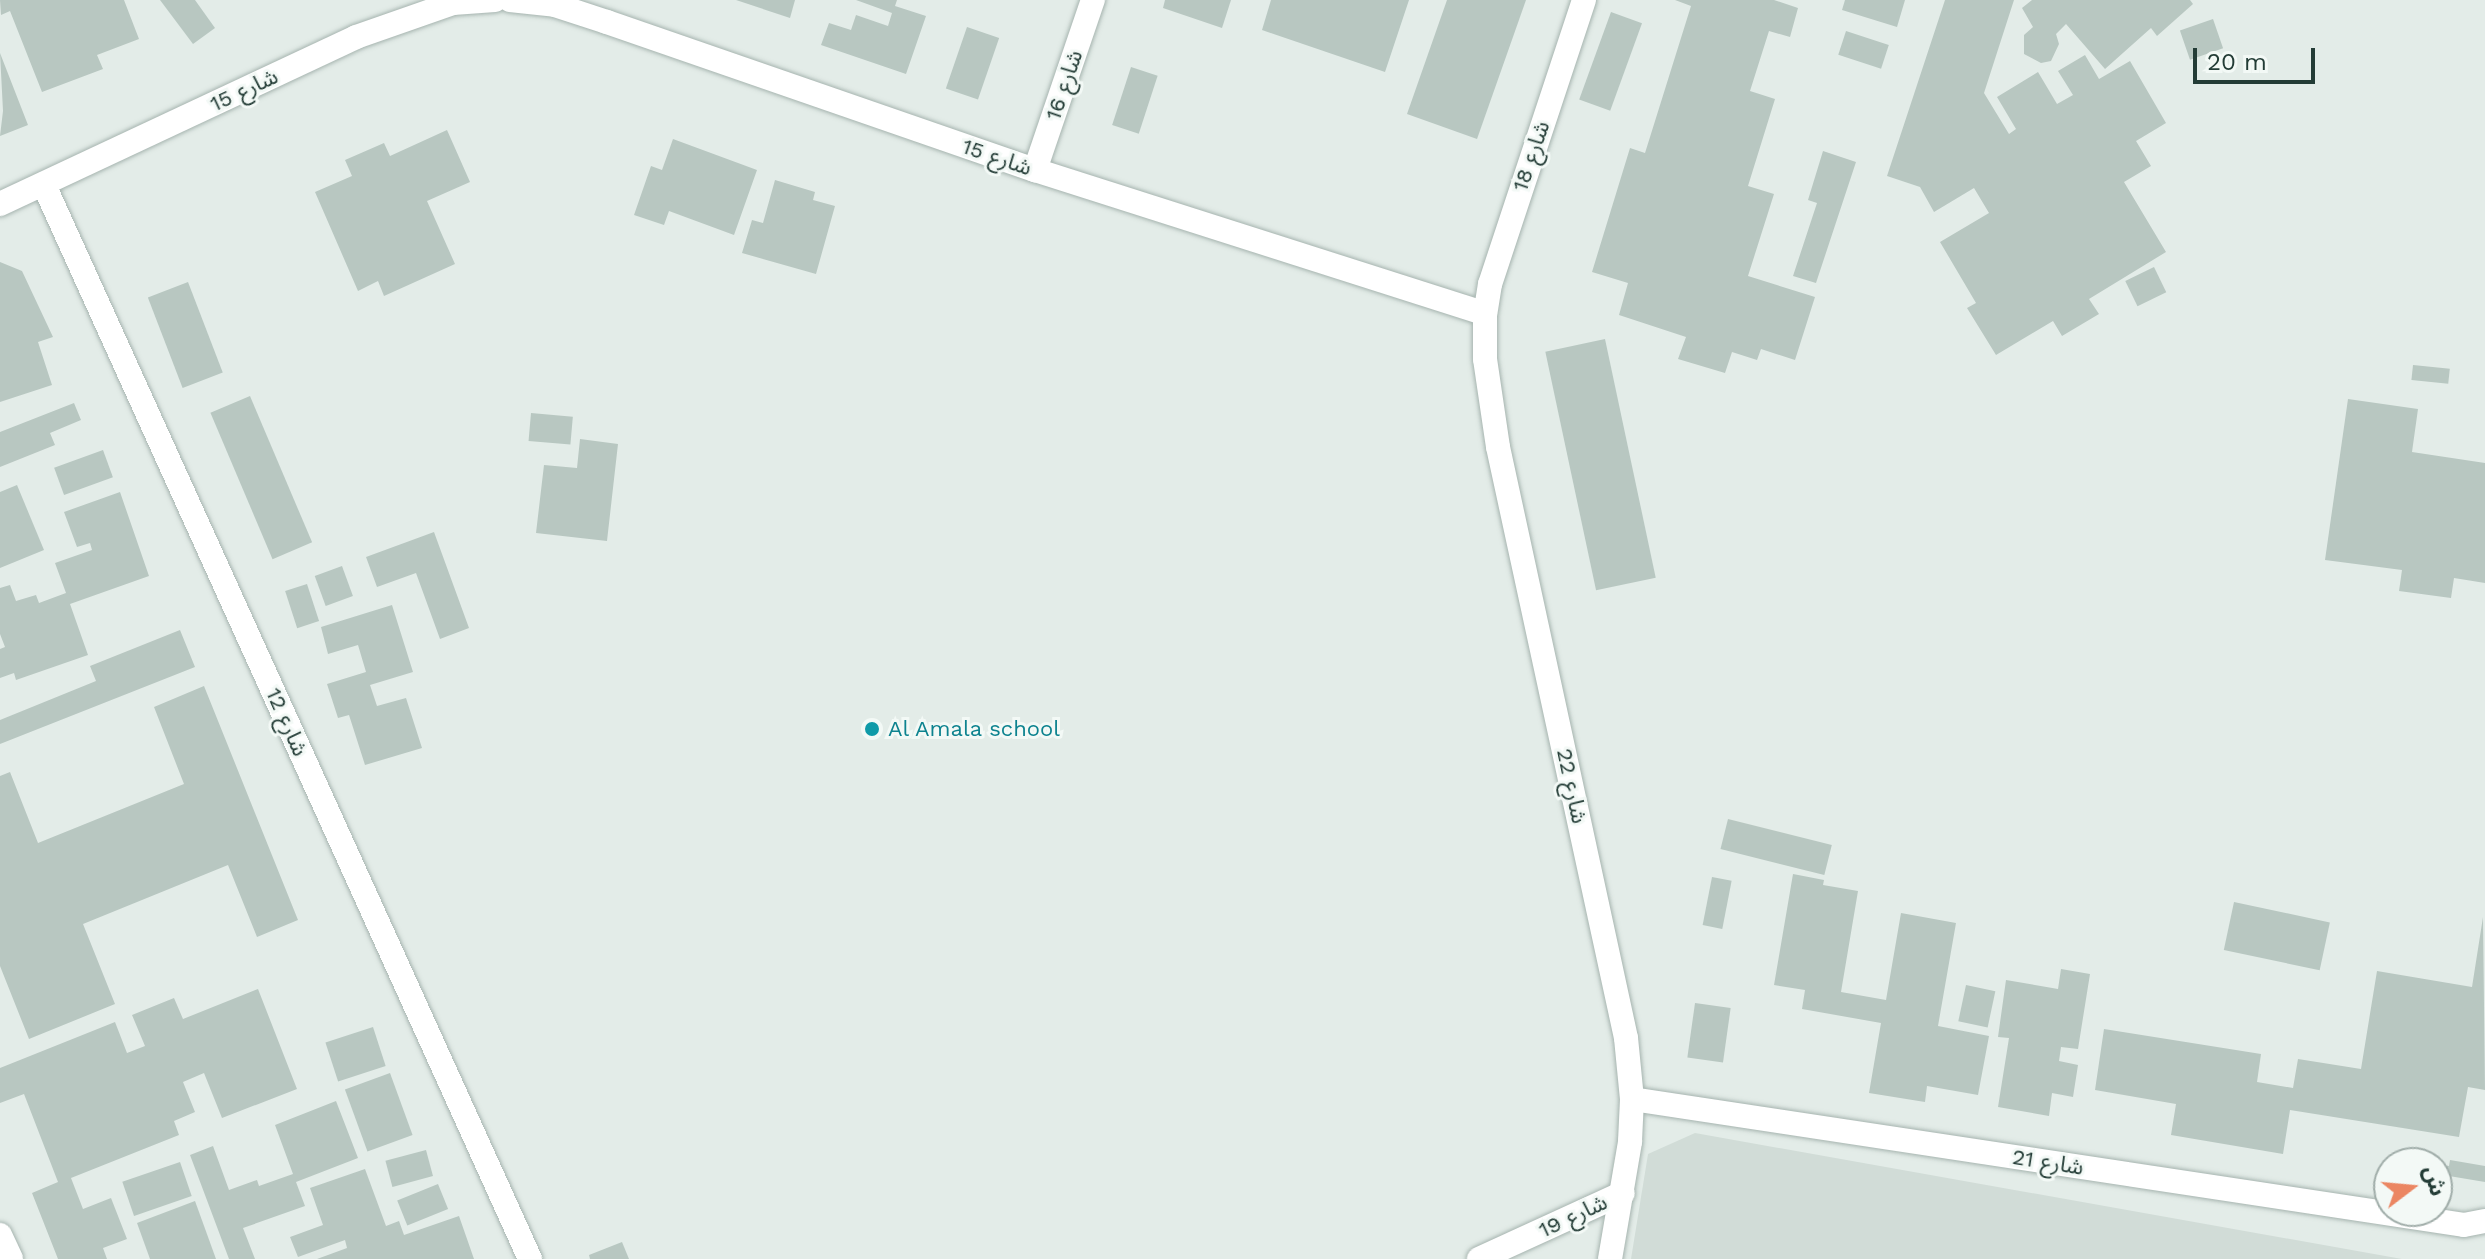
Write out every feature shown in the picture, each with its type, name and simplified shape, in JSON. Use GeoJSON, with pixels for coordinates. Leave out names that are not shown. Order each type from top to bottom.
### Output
{"type":"FeatureCollection","features":[{"type":"Feature","properties":{"kind":"street","name":"شارع 15"},"geometry":{"type":"LineString","coordinates":[[0,204],[356,37],[453,3],[495,0]]}},
{"type":"Feature","properties":{"kind":"street","name":"شارع 15"},"geometry":{"type":"LineString","coordinates":[[510,0],[610,11],[1035,170],[1485,314]]}},
{"type":"Feature","properties":{"kind":"street","name":"شارع 16"},"geometry":{"type":"LineString","coordinates":[[1035,170],[1093,0]]}},
{"type":"Feature","properties":{"kind":"street","name":"شارع 18"},"geometry":{"type":"LineString","coordinates":[[1485,314],[1499,254],[1584,0]]}},
{"type":"Feature","properties":{"kind":"street","name":"شارع 12"},"geometry":{"type":"LineString","coordinates":[[44,185],[530,1259]]}},
{"type":"Feature","properties":{"kind":"street","name":"شارع 22"},"geometry":{"type":"LineString","coordinates":[[1485,314],[1489,403],[1626,1038],[1632,1099],[1630,1142],[1610,1259]]}},
{"type":"Feature","properties":{"kind":"street","name":"شارع 21"},"geometry":{"type":"LineString","coordinates":[[1632,1099],[2478,1228]]}},
{"type":"Feature","properties":{"kind":"street","name":"شارع 19"},"geometry":{"type":"LineString","coordinates":[[1479,1259],[1623,1193]]}},
{"type":"Feature","properties":{"kind":"street"},"geometry":{"type":"LineString","coordinates":[[0,1235],[11,1259]]}},
{"type":"Feature","properties":{"kind":"shaded area"},"geometry":{"type":"Polygon","coordinates":[[[1695,1133],[2402,1259],[1631,1259],[1648,1154],[1695,1133]]]}},
{"type":"Feature","properties":{"kind":"building"},"geometry":{"type":"Polygon","coordinates":[[[0,0],[124,0],[139,39],[97,55],[103,69],[42,92],[10,11],[1,15],[0,0]]]}},
{"type":"Feature","properties":{"kind":"building"},"geometry":{"type":"Polygon","coordinates":[[[160,0],[195,0],[215,28],[193,44],[160,0]]]}},
{"type":"Feature","properties":{"kind":"building"},"geometry":{"type":"Polygon","coordinates":[[[736,0],[795,0],[790,18],[736,0]]]}},
{"type":"Feature","properties":{"kind":"building"},"geometry":{"type":"Polygon","coordinates":[[[856,0],[897,0],[895,6],[926,16],[906,74],[821,45],[829,23],[851,30],[856,15],[888,26],[892,13],[856,0]]]}},
{"type":"Feature","properties":{"kind":"building"},"geometry":{"type":"Polygon","coordinates":[[[1165,0],[1231,0],[1222,28],[1163,8],[1165,0]]]}},
{"type":"Feature","properties":{"kind":"building"},"geometry":{"type":"Polygon","coordinates":[[[1271,0],[1409,0],[1385,72],[1262,30],[1271,0]]]}},
{"type":"Feature","properties":{"kind":"building"},"geometry":{"type":"Polygon","coordinates":[[[1447,0],[1526,0],[1477,139],[1407,114],[1447,0]]]}},
{"type":"Feature","properties":{"kind":"building"},"geometry":{"type":"Polygon","coordinates":[[[1675,0],[1774,0],[1798,8],[1790,37],[1769,31],[1750,91],[1775,99],[1748,186],[1774,194],[1748,276],[1815,297],[1795,360],[1761,349],[1757,360],[1732,352],[1725,373],[1678,359],[1686,337],[1619,315],[1628,283],[1592,272],[1630,148],[1645,153],[1691,6],[1675,0]]]}},
{"type":"Feature","properties":{"kind":"building"},"geometry":{"type":"Polygon","coordinates":[[[1845,0],[1905,0],[1897,27],[1842,10],[1845,0]]]}},
{"type":"Feature","properties":{"kind":"building"},"geometry":{"type":"Polygon","coordinates":[[[1945,0],[2014,0],[1984,93],[2009,134],[2016,129],[1997,97],[2038,72],[2057,104],[2073,95],[2058,71],[2085,55],[2099,79],[2130,61],[2166,123],[2136,141],[2151,166],[2124,182],[2166,252],[2089,299],[2099,314],[2062,336],[2053,321],[1996,355],[1967,308],[1976,303],[1940,242],[1989,213],[1974,188],[1934,212],[1920,187],[1887,176],[1945,0]]]}},
{"type":"Feature","properties":{"kind":"building"},"geometry":{"type":"Polygon","coordinates":[[[2032,0],[2190,0],[2193,4],[2157,36],[2151,28],[2105,69],[2066,24],[2056,34],[2059,44],[2051,61],[2041,63],[2024,54],[2024,35],[2033,27],[2022,8],[2032,0]]]}},
{"type":"Feature","properties":{"kind":"building"},"geometry":{"type":"Polygon","coordinates":[[[1611,12],[1642,23],[1610,111],[1579,99],[1611,12]]]}},
{"type":"Feature","properties":{"kind":"building"},"geometry":{"type":"Polygon","coordinates":[[[2213,19],[2223,48],[2190,60],[2180,30],[2213,19]]]}},
{"type":"Feature","properties":{"kind":"building"},"geometry":{"type":"Polygon","coordinates":[[[967,27],[999,38],[978,100],[946,88],[967,27]]]}},
{"type":"Feature","properties":{"kind":"building"},"geometry":{"type":"Polygon","coordinates":[[[1846,31],[1889,45],[1881,69],[1838,55],[1846,31]]]}},
{"type":"Feature","properties":{"kind":"building"},"geometry":{"type":"Polygon","coordinates":[[[0,53],[28,125],[0,136],[3,111],[0,53]]]}},
{"type":"Feature","properties":{"kind":"building"},"geometry":{"type":"Polygon","coordinates":[[[1131,67],[1158,76],[1139,134],[1112,125],[1131,67]]]}},
{"type":"Feature","properties":{"kind":"building"},"geometry":{"type":"Polygon","coordinates":[[[447,130],[470,182],[427,201],[455,264],[384,296],[378,281],[358,291],[315,192],[352,176],[345,160],[384,143],[390,156],[447,130]]]}},
{"type":"Feature","properties":{"kind":"building"},"geometry":{"type":"Polygon","coordinates":[[[673,139],[757,170],[734,235],[669,211],[664,225],[634,215],[651,166],[662,170],[673,139]]]}},
{"type":"Feature","properties":{"kind":"building"},"geometry":{"type":"Polygon","coordinates":[[[1823,151],[1856,162],[1816,283],[1793,276],[1817,203],[1808,200],[1823,151]]]}},
{"type":"Feature","properties":{"kind":"building"},"geometry":{"type":"Polygon","coordinates":[[[775,180],[815,192],[813,200],[835,206],[816,274],[742,253],[752,220],[763,223],[775,180]]]}},
{"type":"Feature","properties":{"kind":"building"},"geometry":{"type":"Polygon","coordinates":[[[0,262],[22,271],[53,337],[38,342],[52,385],[0,402],[0,262]]]}},
{"type":"Feature","properties":{"kind":"building"},"geometry":{"type":"Polygon","coordinates":[[[2154,267],[2166,292],[2138,306],[2125,281],[2154,267]]]}},
{"type":"Feature","properties":{"kind":"building"},"geometry":{"type":"Polygon","coordinates":[[[188,282],[223,373],[183,388],[148,297],[188,282]]]}},
{"type":"Feature","properties":{"kind":"building"},"geometry":{"type":"Polygon","coordinates":[[[1605,339],[1656,578],[1596,590],[1545,352],[1605,339]]]}},
{"type":"Feature","properties":{"kind":"building"},"geometry":{"type":"Polygon","coordinates":[[[2413,365],[2450,369],[2448,384],[2411,380],[2413,365]]]}},
{"type":"Feature","properties":{"kind":"building"},"geometry":{"type":"Polygon","coordinates":[[[250,396],[312,542],[273,559],[210,413],[250,396]]]}},
{"type":"Feature","properties":{"kind":"building"},"geometry":{"type":"Polygon","coordinates":[[[2348,399],[2418,409],[2412,452],[2485,463],[2485,583],[2454,578],[2451,598],[2399,591],[2402,570],[2325,560],[2348,399]]]}},
{"type":"Feature","properties":{"kind":"building"},"geometry":{"type":"Polygon","coordinates":[[[74,403],[81,420],[50,433],[55,445],[0,467],[0,432],[74,403]]]}},
{"type":"Feature","properties":{"kind":"building"},"geometry":{"type":"Polygon","coordinates":[[[531,413],[573,417],[570,445],[529,441],[531,413]]]}},
{"type":"Feature","properties":{"kind":"building"},"geometry":{"type":"Polygon","coordinates":[[[580,439],[618,444],[607,541],[536,533],[544,465],[577,468],[580,439]]]}},
{"type":"Feature","properties":{"kind":"building"},"geometry":{"type":"Polygon","coordinates":[[[103,450],[113,477],[64,495],[54,468],[103,450]]]}},
{"type":"Feature","properties":{"kind":"building"},"geometry":{"type":"Polygon","coordinates":[[[17,485],[44,550],[0,568],[0,492],[17,485]]]}},
{"type":"Feature","properties":{"kind":"building"},"geometry":{"type":"Polygon","coordinates":[[[120,492],[149,576],[70,604],[88,655],[16,680],[14,673],[0,678],[0,649],[5,647],[0,634],[0,588],[10,585],[16,601],[36,595],[39,603],[66,593],[55,563],[92,550],[90,543],[77,547],[64,512],[120,492]]]}},
{"type":"Feature","properties":{"kind":"building"},"geometry":{"type":"Polygon","coordinates":[[[434,532],[469,628],[440,639],[416,573],[377,587],[366,557],[434,532]]]}},
{"type":"Feature","properties":{"kind":"building"},"geometry":{"type":"Polygon","coordinates":[[[342,566],[353,596],[326,606],[315,576],[342,566]]]}},
{"type":"Feature","properties":{"kind":"building"},"geometry":{"type":"Polygon","coordinates":[[[307,584],[319,621],[297,628],[285,591],[307,584]]]}},
{"type":"Feature","properties":{"kind":"building"},"geometry":{"type":"Polygon","coordinates":[[[392,605],[413,672],[370,685],[377,706],[406,698],[422,748],[365,765],[349,715],[338,718],[327,684],[366,672],[358,645],[328,654],[321,627],[392,605]]]}},
{"type":"Feature","properties":{"kind":"building"},"geometry":{"type":"Polygon","coordinates":[[[180,630],[195,667],[0,744],[0,720],[96,681],[90,666],[180,630]]]}},
{"type":"Feature","properties":{"kind":"building"},"geometry":{"type":"Polygon","coordinates":[[[204,686],[298,920],[257,937],[228,865],[83,924],[115,1004],[29,1039],[0,966],[0,776],[10,772],[38,843],[184,784],[154,707],[204,686]]]}},
{"type":"Feature","properties":{"kind":"building"},"geometry":{"type":"Polygon","coordinates":[[[1728,819],[1832,845],[1824,875],[1721,849],[1728,819]]]}},
{"type":"Feature","properties":{"kind":"building"},"geometry":{"type":"Polygon","coordinates":[[[1793,874],[1824,880],[1823,885],[1858,891],[1841,992],[1886,1000],[1901,913],[1956,923],[1938,1026],[1989,1036],[1978,1095],[1927,1086],[1925,1102],[1869,1093],[1881,1023],[1802,1009],[1805,990],[1774,985],[1793,874]]]}},
{"type":"Feature","properties":{"kind":"building"},"geometry":{"type":"Polygon","coordinates":[[[1712,877],[1732,881],[1722,929],[1703,925],[1712,877]]]}},
{"type":"Feature","properties":{"kind":"building"},"geometry":{"type":"Polygon","coordinates":[[[2234,902],[2330,922],[2320,970],[2224,950],[2234,902]]]}},
{"type":"Feature","properties":{"kind":"building"},"geometry":{"type":"Polygon","coordinates":[[[2483,917],[2485,1090],[2468,1087],[2459,1137],[2290,1110],[2283,1154],[2171,1135],[2176,1104],[2095,1090],[2104,1029],[2261,1054],[2257,1082],[2293,1088],[2298,1059],[2361,1069],[2377,971],[2472,987],[2483,917]]]}},
{"type":"Feature","properties":{"kind":"building"},"geometry":{"type":"Polygon","coordinates":[[[2061,969],[2090,974],[2078,1049],[2061,1047],[2059,1061],[2078,1065],[2073,1097],[2052,1093],[2049,1116],[1998,1107],[2009,1038],[1998,1037],[2006,980],[2058,989],[2061,969]]]}},
{"type":"Feature","properties":{"kind":"building"},"geometry":{"type":"Polygon","coordinates":[[[1966,985],[1995,991],[1988,1027],[1958,1021],[1966,985]]]}},
{"type":"Feature","properties":{"kind":"building"},"geometry":{"type":"Polygon","coordinates":[[[258,989],[297,1089],[222,1118],[204,1073],[183,1082],[195,1112],[174,1121],[179,1135],[71,1178],[83,1209],[111,1198],[127,1239],[103,1248],[107,1259],[58,1259],[32,1193],[58,1182],[24,1094],[0,1103],[0,1068],[115,1022],[127,1053],[145,1046],[132,1015],[174,998],[183,1019],[258,989]]]}},
{"type":"Feature","properties":{"kind":"building"},"geometry":{"type":"Polygon","coordinates":[[[1695,1003],[1731,1008],[1723,1062],[1687,1057],[1695,1003]]]}},
{"type":"Feature","properties":{"kind":"building"},"geometry":{"type":"Polygon","coordinates":[[[373,1027],[386,1066],[338,1081],[325,1042],[373,1027]]]}},
{"type":"Feature","properties":{"kind":"building"},"geometry":{"type":"Polygon","coordinates":[[[390,1073],[413,1135],[367,1151],[345,1089],[390,1073]]]}},
{"type":"Feature","properties":{"kind":"building"},"geometry":{"type":"Polygon","coordinates":[[[336,1101],[358,1158],[296,1182],[305,1206],[243,1228],[255,1259],[229,1259],[190,1155],[213,1146],[229,1190],[257,1180],[259,1186],[293,1174],[275,1125],[336,1101]]]}},
{"type":"Feature","properties":{"kind":"building"},"geometry":{"type":"Polygon","coordinates":[[[426,1150],[433,1176],[392,1187],[385,1161],[426,1150]]]}},
{"type":"Feature","properties":{"kind":"building"},"geometry":{"type":"Polygon","coordinates":[[[2453,1161],[2485,1166],[2485,1182],[2453,1177],[2453,1161]]]}},
{"type":"Feature","properties":{"kind":"building"},"geometry":{"type":"Polygon","coordinates":[[[180,1162],[192,1196],[134,1216],[122,1182],[180,1162]]]}},
{"type":"Feature","properties":{"kind":"building"},"geometry":{"type":"Polygon","coordinates":[[[365,1169],[386,1226],[399,1221],[404,1235],[459,1216],[474,1259],[317,1259],[347,1248],[345,1240],[298,1257],[290,1237],[323,1225],[310,1188],[365,1169]]]}},
{"type":"Feature","properties":{"kind":"building"},"geometry":{"type":"Polygon","coordinates":[[[438,1184],[448,1209],[407,1226],[397,1200],[438,1184]]]}},
{"type":"Feature","properties":{"kind":"building"},"geometry":{"type":"Polygon","coordinates":[[[195,1201],[216,1259],[150,1259],[137,1223],[195,1201]]]}},
{"type":"Feature","properties":{"kind":"building"},"geometry":{"type":"Polygon","coordinates":[[[622,1242],[629,1259],[590,1259],[589,1255],[622,1242]]]}},
{"type":"Feature","properties":{"kind":"place","name":"Al Amala school"},"geometry":{"type":"Point","coordinates":[872,729]}}]}
